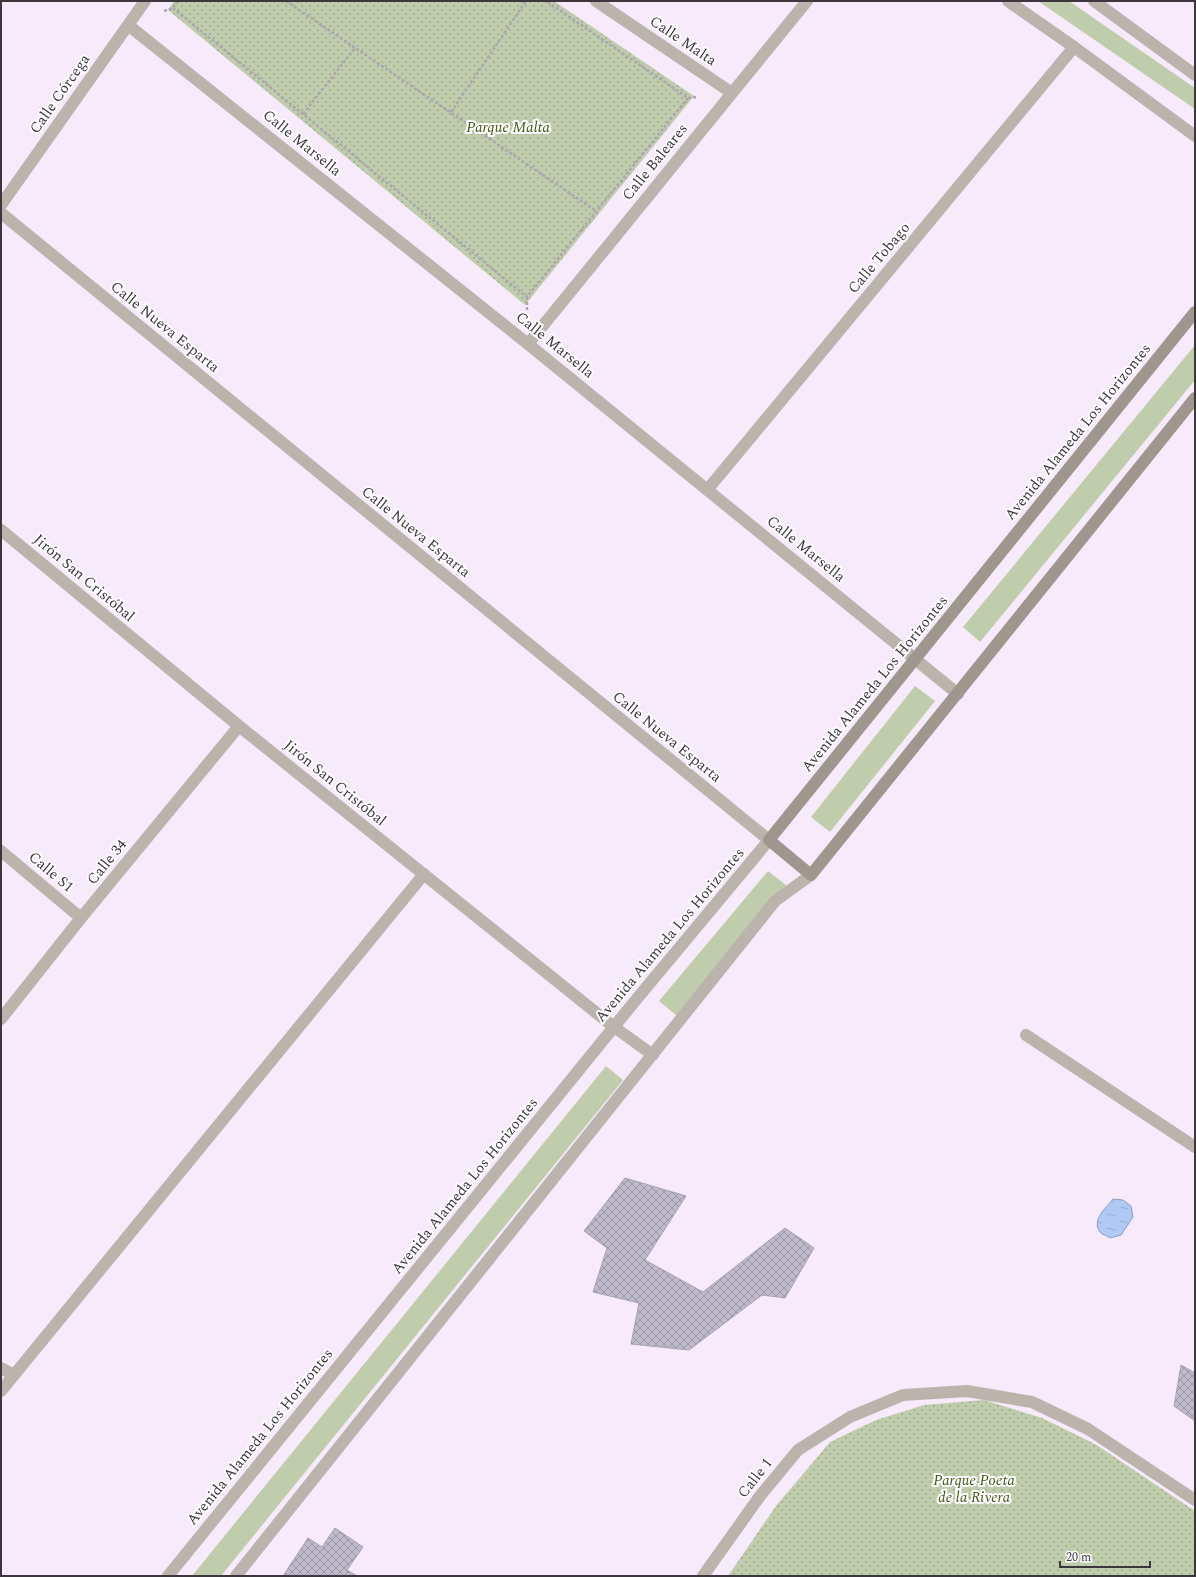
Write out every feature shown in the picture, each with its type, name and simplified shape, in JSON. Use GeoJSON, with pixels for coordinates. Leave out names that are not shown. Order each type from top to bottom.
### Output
{"type":"FeatureCollection","features":[{"type":"Feature","properties":{"kind":"main road","name":"Avenida Alameda Los Horizontes"},"geometry":{"type":"LineString","coordinates":[[769,840],[1195,312]]}},
{"type":"Feature","properties":{"kind":"main road"},"geometry":{"type":"LineString","coordinates":[[812,875],[1195,398]]}},
{"type":"Feature","properties":{"kind":"main road","name":"Calle Nueva Esparta"},"geometry":{"type":"LineString","coordinates":[[769,840],[812,875]]}},
{"type":"Feature","properties":{"kind":"street","name":"Calle Córcega"},"geometry":{"type":"LineString","coordinates":[[1,205],[145,1]]}},
{"type":"Feature","properties":{"kind":"street","name":"Calle Malta"},"geometry":{"type":"LineString","coordinates":[[596,1],[732,93]]}},
{"type":"Feature","properties":{"kind":"street","name":"Calle Baleares"},"geometry":{"type":"LineString","coordinates":[[528,344],[807,1]]}},
{"type":"Feature","properties":{"kind":"street"},"geometry":{"type":"LineString","coordinates":[[1008,1],[1074,47],[1195,136]]}},
{"type":"Feature","properties":{"kind":"street"},"geometry":{"type":"LineString","coordinates":[[1100,3],[1195,75]]}},
{"type":"Feature","properties":{"kind":"street","name":"Calle Marsella"},"geometry":{"type":"LineString","coordinates":[[128,25],[708,489],[958,694]]}},
{"type":"Feature","properties":{"kind":"street","name":"Calle Tobago"},"geometry":{"type":"LineString","coordinates":[[708,489],[1074,47]]}},
{"type":"Feature","properties":{"kind":"street","name":"Calle Nueva Esparta"},"geometry":{"type":"LineString","coordinates":[[1,213],[769,840]]}},
{"type":"Feature","properties":{"kind":"street","name":"Jirón San Cristóbal"},"geometry":{"type":"LineString","coordinates":[[1,530],[239,726],[614,1027],[653,1055]]}},
{"type":"Feature","properties":{"kind":"street","name":"Calle 34"},"geometry":{"type":"LineString","coordinates":[[1,1019],[81,918],[239,726]]}},
{"type":"Feature","properties":{"kind":"street","name":"Avenida Alameda Los Horizontes"},"geometry":{"type":"LineString","coordinates":[[168,1576],[614,1027],[769,840]]}},
{"type":"Feature","properties":{"kind":"street","name":"Calle S1"},"geometry":{"type":"LineString","coordinates":[[1,851],[81,918]]}},
{"type":"Feature","properties":{"kind":"street"},"geometry":{"type":"LineString","coordinates":[[1,1391],[424,874]]}},
{"type":"Feature","properties":{"kind":"street"},"geometry":{"type":"LineString","coordinates":[[236,1576],[775,901],[812,875]]}},
{"type":"Feature","properties":{"kind":"street"},"geometry":{"type":"LineString","coordinates":[[1026,1035],[1195,1147]]}},
{"type":"Feature","properties":{"kind":"street"},"geometry":{"type":"LineString","coordinates":[[1,1368],[14,1374]]}},
{"type":"Feature","properties":{"kind":"street","name":"Calle 1"},"geometry":{"type":"LineString","coordinates":[[703,1576],[760,1496],[798,1450],[850,1417],[903,1395],[967,1391],[1032,1402],[1088,1429],[1195,1500]]}},
{"type":"Feature","properties":{"kind":"path"},"geometry":{"type":"LineString","coordinates":[[178,1],[173,8],[527,297],[688,98],[546,1]]}},
{"type":"Feature","properties":{"kind":"path"},"geometry":{"type":"LineString","coordinates":[[286,1],[596,211]]}},
{"type":"Feature","properties":{"kind":"path"},"geometry":{"type":"LineString","coordinates":[[451,112],[526,1]]}},
{"type":"Feature","properties":{"kind":"path"},"geometry":{"type":"LineString","coordinates":[[302,114],[355,48]]}},
{"type":"Feature","properties":{"kind":"green space","name":"Parque Malta"},"geometry":{"type":"Polygon","coordinates":[[[174,1],[554,1],[694,96],[525,305],[168,10],[174,1]]]}},
{"type":"Feature","properties":{"kind":"green space"},"geometry":{"type":"Polygon","coordinates":[[[1038,1],[1069,1],[1195,88],[1195,109],[1038,1]]]}},
{"type":"Feature","properties":{"kind":"green space"},"geometry":{"type":"Polygon","coordinates":[[[1195,345],[1195,380],[980,642],[963,627],[1195,345]]]}},
{"type":"Feature","properties":{"kind":"green space"},"geometry":{"type":"Polygon","coordinates":[[[915,686],[935,701],[830,832],[811,817],[915,686]]]}},
{"type":"Feature","properties":{"kind":"green space"},"geometry":{"type":"Polygon","coordinates":[[[768,871],[786,885],[677,1016],[659,1001],[768,871]]]}},
{"type":"Feature","properties":{"kind":"green space"},"geometry":{"type":"Polygon","coordinates":[[[606,1066],[623,1080],[221,1576],[192,1576],[606,1066]]]}},
{"type":"Feature","properties":{"kind":"green space","name":"Parque Poeta de la Rivera"},"geometry":{"type":"Polygon","coordinates":[[[984,1400],[1042,1418],[1095,1444],[1195,1511],[1195,1576],[728,1576],[776,1506],[830,1442],[876,1420],[924,1405],[984,1400]]]}},
{"type":"Feature","properties":{"kind":"water"},"geometry":{"type":"Polygon","coordinates":[[[1113,1199],[1123,1200],[1131,1206],[1133,1217],[1121,1235],[1110,1238],[1101,1233],[1097,1224],[1100,1215],[1113,1199]]]}},
{"type":"Feature","properties":{"kind":"building"},"geometry":{"type":"Polygon","coordinates":[[[625,1178],[686,1196],[645,1260],[703,1292],[785,1228],[814,1248],[785,1298],[762,1295],[689,1350],[631,1344],[639,1303],[593,1292],[607,1248],[584,1231],[625,1178]]]}},
{"type":"Feature","properties":{"kind":"building"},"geometry":{"type":"Polygon","coordinates":[[[1181,1365],[1195,1373],[1195,1421],[1174,1406],[1181,1365]]]}},
{"type":"Feature","properties":{"kind":"building"},"geometry":{"type":"Polygon","coordinates":[[[335,1528],[363,1547],[347,1570],[357,1576],[283,1576],[308,1538],[322,1547],[335,1528]]]}}]}
